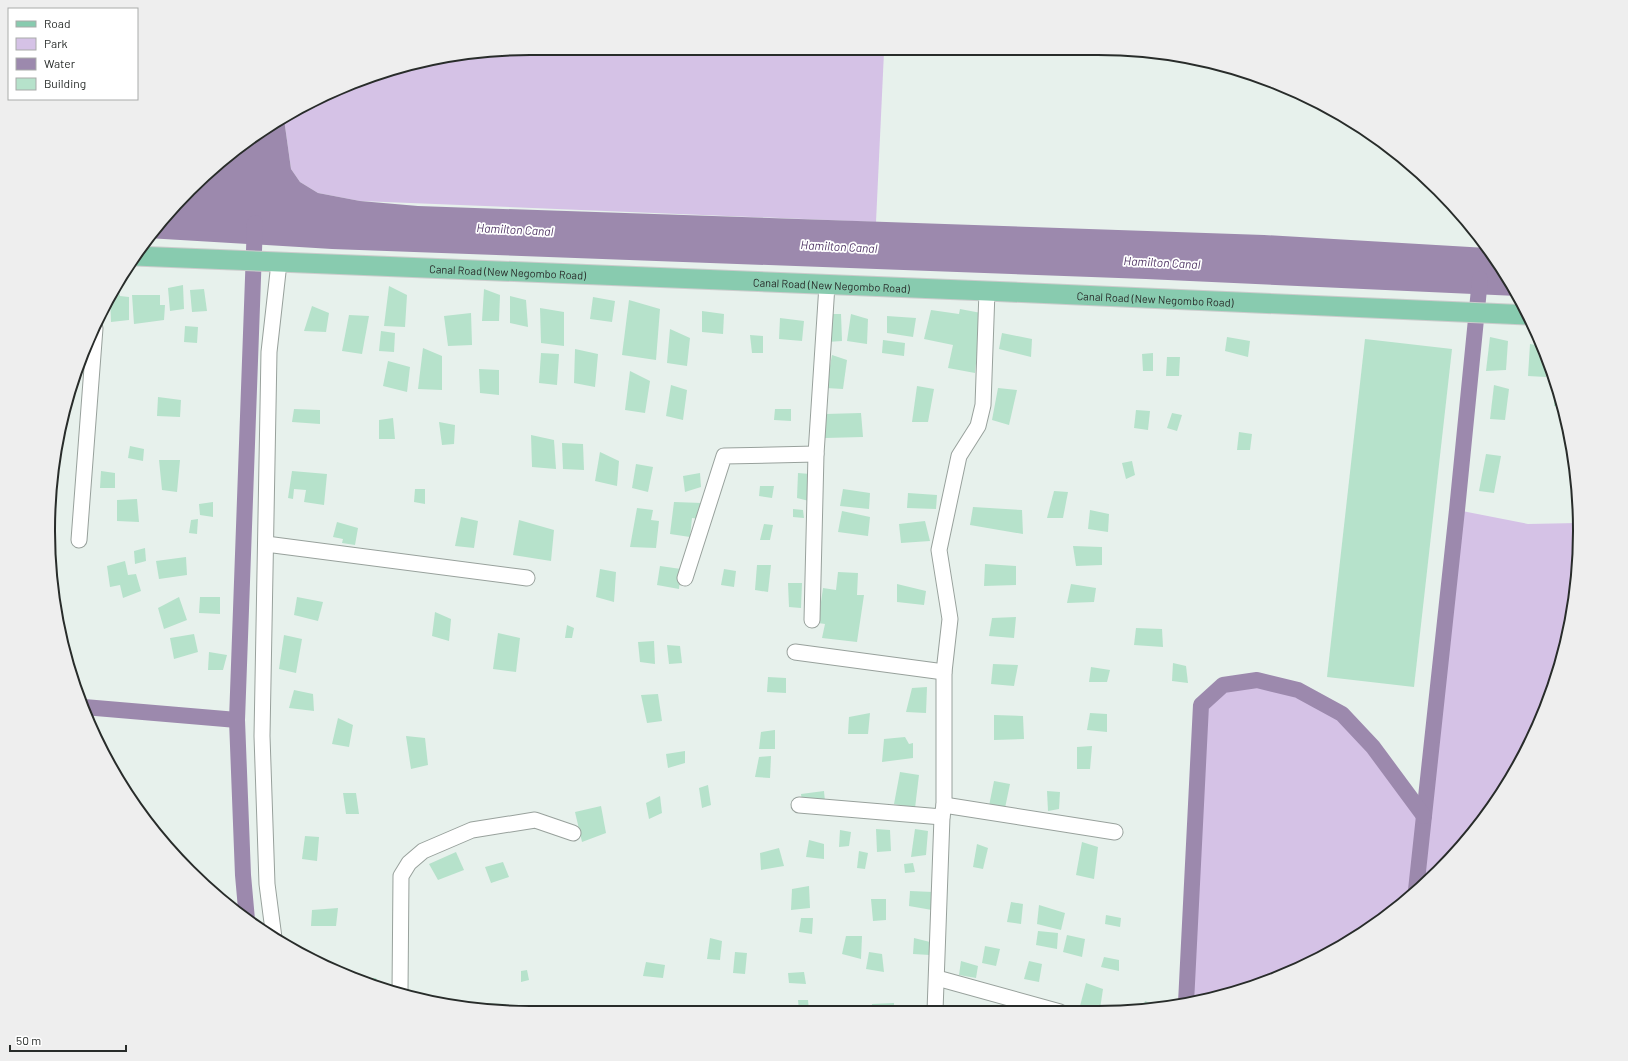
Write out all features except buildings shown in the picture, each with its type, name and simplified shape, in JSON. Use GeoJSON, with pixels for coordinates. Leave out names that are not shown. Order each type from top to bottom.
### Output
{"type":"FeatureCollection","features":[{"type":"Feature","properties":{"kind":"main road","name":"Canal Road (New Negombo Road)"},"geometry":{"type":"LineString","coordinates":[[142,256],[1521,315]]}},
{"type":"Feature","properties":{"kind":"street"},"geometry":{"type":"LineString","coordinates":[[273,930],[267,884],[262,736],[269,352],[275,262]]}},
{"type":"Feature","properties":{"kind":"street"},"geometry":{"type":"LineString","coordinates":[[812,620],[816,454],[827,285]]}},
{"type":"Feature","properties":{"kind":"street"},"geometry":{"type":"LineString","coordinates":[[935,1006],[943,811],[944,672],[950,619],[939,550],[959,456],[978,426],[983,405],[987,291]]}},
{"type":"Feature","properties":{"kind":"street"},"geometry":{"type":"LineString","coordinates":[[79,540],[94,343]]}},
{"type":"Feature","properties":{"kind":"street"},"geometry":{"type":"LineString","coordinates":[[684,578],[724,456],[816,454]]}},
{"type":"Feature","properties":{"kind":"street"},"geometry":{"type":"LineString","coordinates":[[266,544],[527,578]]}},
{"type":"Feature","properties":{"kind":"street"},"geometry":{"type":"LineString","coordinates":[[795,652],[944,672]]}},
{"type":"Feature","properties":{"kind":"street"},"geometry":{"type":"LineString","coordinates":[[799,805],[943,811],[1115,832]]}},
{"type":"Feature","properties":{"kind":"street"},"geometry":{"type":"LineString","coordinates":[[400,988],[401,876],[409,863],[423,851],[472,830],[535,820],[573,833]]}},
{"type":"Feature","properties":{"kind":"street"},"geometry":{"type":"LineString","coordinates":[[937,978],[1038,1006]]}},
{"type":"Feature","properties":{"kind":"green space"},"geometry":{"type":"Polygon","coordinates":[[[530,55],[884,55],[876,222],[360,201],[318,193],[300,182],[291,169],[285,124],[320,104],[349,91],[407,71],[438,64],[468,59],[530,55]]]}},
{"type":"Feature","properties":{"kind":"green space"},"geometry":{"type":"Polygon","coordinates":[[[1457,510],[1528,524],[1573,523],[1572,562],[1569,593],[1557,654],[1548,683],[1524,741],[1493,795],[1475,820],[1434,867],[1387,908],[1362,926],[1308,957],[1279,970],[1221,990],[1186,998],[1201,705],[1223,685],[1257,680],[1298,690],[1342,714],[1373,747],[1424,815],[1457,510]]]}},
{"type":"Feature","properties":{"kind":"water","name":"Hamilton Canal"},"geometry":{"type":"Polygon","coordinates":[[[285,124],[291,169],[300,182],[318,193],[360,201],[418,206],[1264,235],[1480,248],[1493,266],[1511,296],[1146,279],[332,249],[155,238],[194,194],[217,173],[241,153],[285,124]]]}},
{"type":"Feature","properties":{"kind":"waterway"},"geometry":{"type":"LineString","coordinates":[[246,912],[243,875],[237,720],[255,223]]}},
{"type":"Feature","properties":{"kind":"waterway"},"geometry":{"type":"LineString","coordinates":[[1417,883],[1480,279]]}},
{"type":"Feature","properties":{"kind":"waterway"},"geometry":{"type":"LineString","coordinates":[[1186,998],[1201,705],[1223,685],[1257,680],[1298,690],[1342,714],[1373,747],[1424,816]]}},
{"type":"Feature","properties":{"kind":"waterway"},"geometry":{"type":"LineString","coordinates":[[89,707],[237,720]]}}]}
